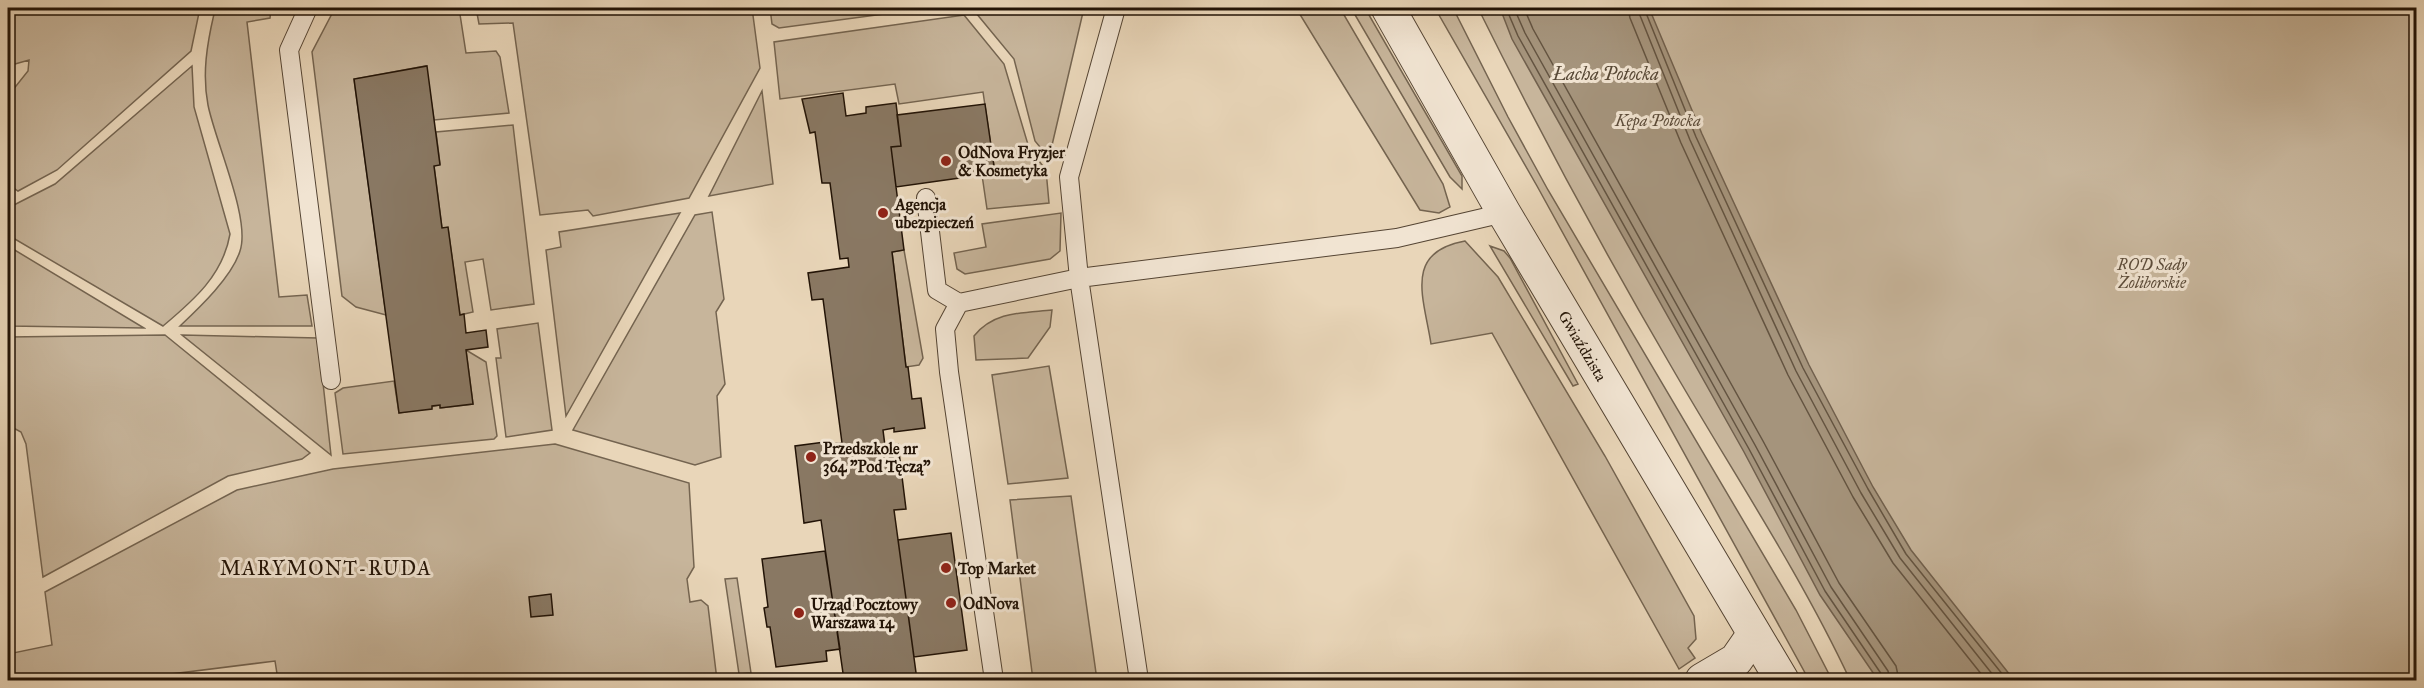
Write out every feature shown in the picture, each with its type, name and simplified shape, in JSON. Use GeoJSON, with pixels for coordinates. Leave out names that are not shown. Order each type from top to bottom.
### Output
{"type":"FeatureCollection","features":[{"type":"Feature","properties":{"kind":"street","name":"Gwiaździsta"},"geometry":{"type":"LineString","coordinates":[[1388,8],[1504,213],[1782,681]]}},
{"type":"Feature","properties":{"kind":"street"},"geometry":{"type":"LineString","coordinates":[[1702,681],[1736,660],[1754,634]]}},
{"type":"Feature","properties":{"kind":"lane"},"geometry":{"type":"LineString","coordinates":[[308,8],[289,50],[331,380]]}},
{"type":"Feature","properties":{"kind":"lane"},"geometry":{"type":"LineString","coordinates":[[1116,8],[1069,177],[1079,278],[1139,681]]}},
{"type":"Feature","properties":{"kind":"lane"},"geometry":{"type":"LineString","coordinates":[[926,198],[937,290],[959,303],[1079,278],[1397,238],[1504,213]]}},
{"type":"Feature","properties":{"kind":"lane"},"geometry":{"type":"LineString","coordinates":[[959,303],[945,329],[947,351],[994,681]]}},
{"type":"Feature","properties":{"kind":"green space"},"geometry":{"type":"Polygon","coordinates":[[[8,8],[200,8],[191,51],[57,170],[18,191],[8,184],[8,96],[28,71],[29,60],[8,66],[8,8]]]}},
{"type":"Feature","properties":{"kind":"green space"},"geometry":{"type":"Polygon","coordinates":[[[271,8],[270,18],[247,22],[279,297],[307,295],[312,326],[180,326],[223,281],[240,251],[241,220],[208,105],[205,70],[214,14],[271,8]]]}},
{"type":"Feature","properties":{"kind":"green space"},"geometry":{"type":"Polygon","coordinates":[[[335,8],[459,8],[466,53],[496,51],[500,57],[509,113],[434,120],[426,66],[354,79],[386,315],[356,307],[342,296],[312,52],[335,8]]]}},
{"type":"Feature","properties":{"kind":"green space"},"geometry":{"type":"Polygon","coordinates":[[[476,8],[752,8],[760,68],[689,198],[593,216],[588,210],[540,215],[513,23],[479,24],[476,8]]]}},
{"type":"Feature","properties":{"kind":"green space"},"geometry":{"type":"Polygon","coordinates":[[[770,8],[929,8],[779,28],[772,24],[770,8]]]}},
{"type":"Feature","properties":{"kind":"green space"},"geometry":{"type":"Polygon","coordinates":[[[1013,8],[1084,8],[1049,158],[1035,141],[1014,59],[976,13],[1013,8]]]}},
{"type":"Feature","properties":{"kind":"green space"},"geometry":{"type":"Polygon","coordinates":[[[1296,8],[1340,8],[1443,184],[1450,207],[1439,213],[1420,210],[1296,8]]]}},
{"type":"Feature","properties":{"kind":"green space"},"geometry":{"type":"Polygon","coordinates":[[[1351,8],[1365,8],[1462,176],[1462,189],[1450,177],[1351,8]]]}},
{"type":"Feature","properties":{"kind":"green space"},"geometry":{"type":"Polygon","coordinates":[[[1435,8],[1453,8],[1548,190],[1796,610],[1832,680],[1809,680],[1537,186],[1435,8]]]}},
{"type":"Feature","properties":{"kind":"green space","name":"ROD Sady Żoliborskie"},"geometry":{"type":"Polygon","coordinates":[[[1478,8],[2416,8],[2416,680],[1850,680],[1787,560],[1671,366],[1595,233],[1478,8]]]}},
{"type":"Feature","properties":{"kind":"green space"},"geometry":{"type":"Polygon","coordinates":[[[964,15],[1004,64],[1029,148],[1046,170],[1049,203],[987,209],[982,175],[995,173],[983,92],[899,104],[895,84],[780,99],[774,42],[964,15]]]}},
{"type":"Feature","properties":{"kind":"green space"},"geometry":{"type":"Polygon","coordinates":[[[192,66],[194,107],[230,234],[221,262],[206,286],[163,326],[8,235],[8,208],[55,184],[192,66]]]}},
{"type":"Feature","properties":{"kind":"green space"},"geometry":{"type":"Polygon","coordinates":[[[762,91],[773,184],[709,196],[762,91]]]}},
{"type":"Feature","properties":{"kind":"green space"},"geometry":{"type":"Polygon","coordinates":[[[513,125],[534,304],[491,310],[483,259],[465,262],[473,312],[460,315],[448,228],[442,228],[434,166],[440,164],[436,132],[513,125]]]}},
{"type":"Feature","properties":{"kind":"green space"},"geometry":{"type":"Polygon","coordinates":[[[712,212],[724,299],[716,312],[725,384],[717,396],[721,457],[695,465],[573,430],[695,215],[712,212]]]}},
{"type":"Feature","properties":{"kind":"green space"},"geometry":{"type":"Polygon","coordinates":[[[680,213],[566,416],[546,250],[561,247],[559,232],[680,213]]]}},
{"type":"Feature","properties":{"kind":"green space"},"geometry":{"type":"Polygon","coordinates":[[[1061,213],[1060,251],[1050,259],[965,274],[957,269],[954,253],[986,247],[982,224],[1061,213]]]}},
{"type":"Feature","properties":{"kind":"green space"},"geometry":{"type":"Polygon","coordinates":[[[1465,241],[1498,277],[1605,456],[1694,616],[1696,639],[1688,648],[1695,658],[1679,669],[1492,333],[1431,344],[1422,294],[1425,266],[1433,255],[1445,247],[1465,241]]]}},
{"type":"Feature","properties":{"kind":"green space"},"geometry":{"type":"Polygon","coordinates":[[[8,246],[144,328],[8,326],[8,246]]]}},
{"type":"Feature","properties":{"kind":"green space"},"geometry":{"type":"Polygon","coordinates":[[[1490,246],[1504,251],[1510,258],[1578,384],[1573,386],[1490,246]]]}},
{"type":"Feature","properties":{"kind":"green space"},"geometry":{"type":"Polygon","coordinates":[[[904,250],[923,358],[919,365],[906,367],[892,252],[904,250]]]}},
{"type":"Feature","properties":{"kind":"green space"},"geometry":{"type":"Polygon","coordinates":[[[1052,310],[1050,327],[1028,358],[976,360],[974,336],[991,322],[1020,313],[1052,310]]]}},
{"type":"Feature","properties":{"kind":"green space"},"geometry":{"type":"Polygon","coordinates":[[[538,323],[552,430],[506,437],[496,358],[501,358],[497,329],[538,323]]]}},
{"type":"Feature","properties":{"kind":"green space"},"geometry":{"type":"Polygon","coordinates":[[[165,335],[310,453],[302,459],[228,476],[43,577],[26,444],[21,432],[8,425],[8,337],[165,335]]]}},
{"type":"Feature","properties":{"kind":"green space"},"geometry":{"type":"Polygon","coordinates":[[[182,335],[318,338],[331,455],[182,335]]]}},
{"type":"Feature","properties":{"kind":"green space"},"geometry":{"type":"Polygon","coordinates":[[[466,350],[486,362],[497,436],[494,439],[343,454],[335,393],[343,388],[394,381],[399,413],[440,405],[441,408],[473,404],[466,350]]]}},
{"type":"Feature","properties":{"kind":"green space"},"geometry":{"type":"Polygon","coordinates":[[[1049,366],[1068,478],[1008,484],[992,375],[1049,366]]]}},
{"type":"Feature","properties":{"kind":"green space"},"geometry":{"type":"Polygon","coordinates":[[[555,444],[689,483],[694,567],[687,579],[690,602],[701,600],[708,606],[717,680],[278,680],[275,661],[123,680],[8,680],[8,654],[52,645],[45,592],[237,490],[333,469],[555,444]]]}},
{"type":"Feature","properties":{"kind":"green space"},"geometry":{"type":"Polygon","coordinates":[[[1071,496],[1097,680],[1033,680],[1010,500],[1071,496]]]}},
{"type":"Feature","properties":{"kind":"green space"},"geometry":{"type":"Polygon","coordinates":[[[737,578],[751,673],[739,674],[725,579],[737,578]]]}},
{"type":"Feature","properties":{"kind":"water","name":"Łacha Potocka"},"geometry":{"type":"Polygon","coordinates":[[[1500,8],[1649,8],[1702,134],[1809,365],[1873,487],[1911,550],[2014,680],[1878,680],[1820,595],[1744,452],[1512,39],[1500,8]]]}},
{"type":"Feature","properties":{"kind":"building"},"geometry":{"type":"Polygon","coordinates":[[[427,66],[440,165],[434,166],[442,228],[448,227],[460,315],[464,314],[466,333],[486,330],[488,347],[466,350],[473,404],[440,408],[440,405],[432,406],[432,409],[399,413],[354,79],[427,66]]]}},
{"type":"Feature","properties":{"kind":"building"},"geometry":{"type":"Polygon","coordinates":[[[843,93],[846,116],[866,113],[866,107],[896,103],[901,146],[891,147],[904,250],[892,252],[912,399],[921,398],[925,428],[894,432],[894,428],[883,430],[885,446],[898,444],[906,509],[894,510],[917,680],[844,680],[821,520],[804,523],[795,446],[832,441],[832,444],[842,443],[823,299],[812,300],[808,273],[849,267],[848,258],[840,259],[830,183],[822,183],[815,132],[810,133],[802,99],[843,93]]]}},
{"type":"Feature","properties":{"kind":"building"},"geometry":{"type":"Polygon","coordinates":[[[985,104],[995,173],[896,187],[891,147],[901,146],[897,115],[985,104]]]}},
{"type":"Feature","properties":{"kind":"building"},"geometry":{"type":"Polygon","coordinates":[[[951,533],[967,650],[914,657],[898,540],[951,533]]]}},
{"type":"Feature","properties":{"kind":"building","name":"Urząd Pocztowy Warszawa 14"},"geometry":{"type":"Polygon","coordinates":[[[825,551],[840,649],[826,651],[827,661],[776,667],[770,627],[767,627],[764,608],[768,607],[762,559],[825,551]]]}},
{"type":"Feature","properties":{"kind":"building"},"geometry":{"type":"Polygon","coordinates":[[[551,594],[553,615],[531,617],[529,597],[551,594]]]}},
{"type":"Feature","properties":{"kind":"place","name":"OdNova Fryzjer & Kosmetyka"},"geometry":{"type":"Point","coordinates":[946,161]}},
{"type":"Feature","properties":{"kind":"place","name":"Agencja ubezpieczeń"},"geometry":{"type":"Point","coordinates":[883,213]}},
{"type":"Feature","properties":{"kind":"place","name":"Przedszkole nr 364 \"Pod Tęczą\""},"geometry":{"type":"Point","coordinates":[811,457]}},
{"type":"Feature","properties":{"kind":"place","name":"Top Market"},"geometry":{"type":"Point","coordinates":[946,568]}},
{"type":"Feature","properties":{"kind":"place","name":"OdNova"},"geometry":{"type":"Point","coordinates":[951,603]}},
{"type":"Feature","properties":{"kind":"place","name":"Urząd Pocztowy Warszawa 14"},"geometry":{"type":"Point","coordinates":[799,613]}},
{"type":"Feature","properties":{"kind":"district","name":"MARYMONT-RUDA"},"geometry":{"type":"Point","coordinates":[326,568]}},
{"type":"Feature","properties":{"kind":"park label","name":"Kępa Potocka"},"geometry":{"type":"Point","coordinates":[1658,120]}}]}
